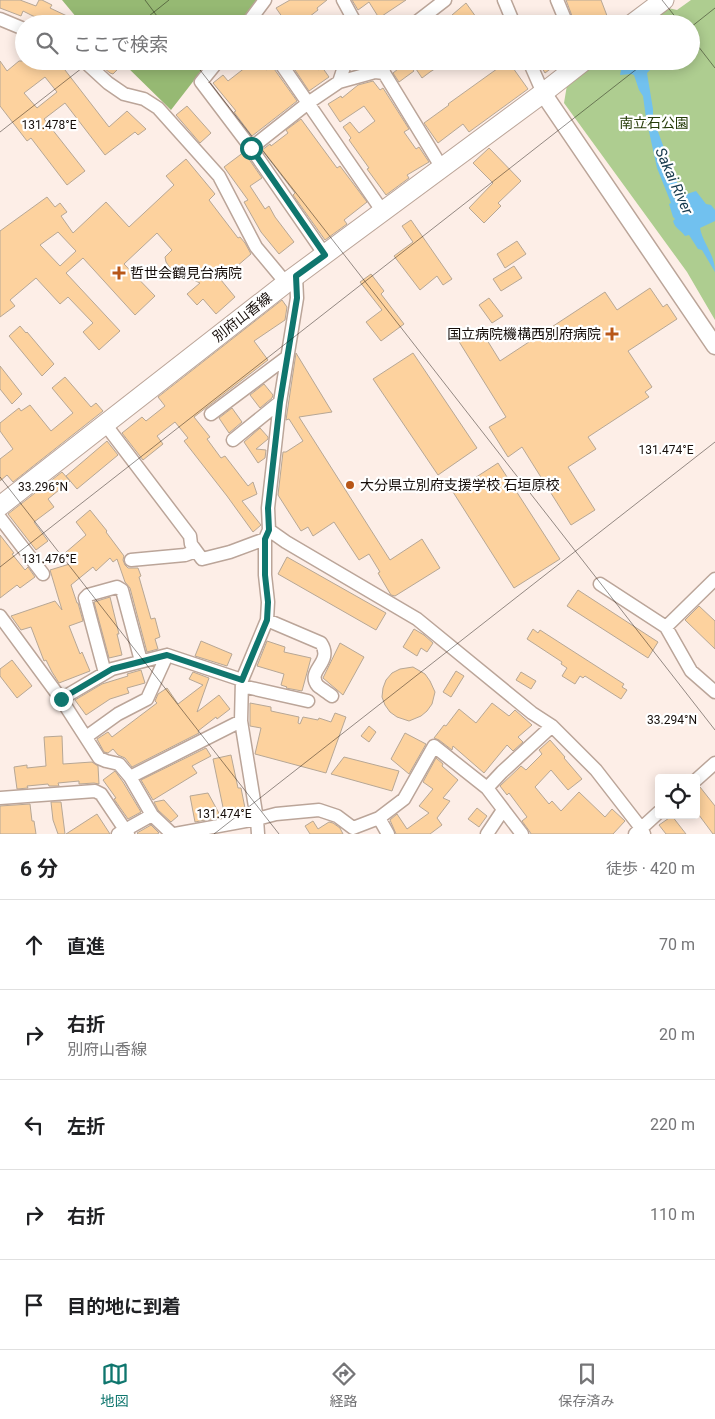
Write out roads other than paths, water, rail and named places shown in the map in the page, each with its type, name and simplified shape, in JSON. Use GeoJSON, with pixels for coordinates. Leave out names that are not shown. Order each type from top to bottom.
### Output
{"type":"FeatureCollection","features":[{"type":"Feature","properties":{"kind":"main road"},"geometry":{"type":"LineString","coordinates":[[644,15],[661,2]]}},
{"type":"Feature","properties":{"kind":"main road","name":"別府山香線"},"geometry":{"type":"LineString","coordinates":[[0,506],[291,280],[572,70]]}},
{"type":"Feature","properties":{"kind":"street"},"geometry":{"type":"LineString","coordinates":[[255,15],[265,0]]}},
{"type":"Feature","properties":{"kind":"street"},"geometry":{"type":"LineString","coordinates":[[343,0],[351,15]]}},
{"type":"Feature","properties":{"kind":"street"},"geometry":{"type":"LineString","coordinates":[[425,15],[444,0]]}},
{"type":"Feature","properties":{"kind":"street"},"geometry":{"type":"LineString","coordinates":[[504,0],[510,15]]}},
{"type":"Feature","properties":{"kind":"street"},"geometry":{"type":"LineString","coordinates":[[557,0],[563,15]]}},
{"type":"Feature","properties":{"kind":"street"},"geometry":{"type":"LineString","coordinates":[[0,19],[15,25]]}},
{"type":"Feature","properties":{"kind":"street"},"geometry":{"type":"LineString","coordinates":[[94,70],[124,94],[144,99],[158,108],[220,176],[256,246],[291,280],[297,298],[280,402],[268,508],[265,575],[268,602],[267,620],[242,683],[242,721],[258,819],[258,834]]}},
{"type":"Feature","properties":{"kind":"street"},"geometry":{"type":"LineString","coordinates":[[211,70],[201,82],[251,148],[325,255]]}},
{"type":"Feature","properties":{"kind":"street"},"geometry":{"type":"LineString","coordinates":[[285,70],[383,212]]}},
{"type":"Feature","properties":{"kind":"street"},"geometry":{"type":"LineString","coordinates":[[338,82],[343,70]]}},
{"type":"Feature","properties":{"kind":"street"},"geometry":{"type":"LineString","coordinates":[[251,148],[338,82],[379,70]]}},
{"type":"Feature","properties":{"kind":"street"},"geometry":{"type":"LineString","coordinates":[[386,70],[442,168]]}},
{"type":"Feature","properties":{"kind":"street"},"geometry":{"type":"LineString","coordinates":[[533,70],[543,93],[715,346]]}},
{"type":"Feature","properties":{"kind":"street"},"geometry":{"type":"LineString","coordinates":[[211,414],[287,357]]}},
{"type":"Feature","properties":{"kind":"street"},"geometry":{"type":"LineString","coordinates":[[233,440],[280,402]]}},
{"type":"Feature","properties":{"kind":"street"},"geometry":{"type":"LineString","coordinates":[[106,424],[190,536],[191,544],[202,559],[230,552],[267,535],[286,542],[417,619],[532,713],[552,726],[596,770],[640,832],[655,816]]}},
{"type":"Feature","properties":{"kind":"street"},"geometry":{"type":"LineString","coordinates":[[0,518],[43,574]]}},
{"type":"Feature","properties":{"kind":"street"},"geometry":{"type":"LineString","coordinates":[[131,560],[184,555],[196,551]]}},
{"type":"Feature","properties":{"kind":"street"},"geometry":{"type":"LineString","coordinates":[[666,627],[715,579]]}},
{"type":"Feature","properties":{"kind":"street"},"geometry":{"type":"LineString","coordinates":[[600,584],[666,627],[691,671],[715,692]]}},
{"type":"Feature","properties":{"kind":"street"},"geometry":{"type":"LineString","coordinates":[[105,673],[85,598],[88,595],[117,587],[122,590],[141,661]]}},
{"type":"Feature","properties":{"kind":"street"},"geometry":{"type":"LineString","coordinates":[[0,616],[61,699],[99,758],[119,764],[130,777],[152,815],[173,834],[276,814],[319,810],[338,816],[353,828],[379,818],[404,799],[434,746],[487,788],[522,834]]}},
{"type":"Feature","properties":{"kind":"street"},"geometry":{"type":"LineString","coordinates":[[267,620],[321,644],[325,656],[315,678],[318,685],[332,696]]}},
{"type":"Feature","properties":{"kind":"street"},"geometry":{"type":"LineString","coordinates":[[61,699],[112,669],[167,655],[242,683],[308,701]]}},
{"type":"Feature","properties":{"kind":"street"},"geometry":{"type":"LineString","coordinates":[[86,737],[118,714],[147,699],[167,655]]}},
{"type":"Feature","properties":{"kind":"street"},"geometry":{"type":"LineString","coordinates":[[130,777],[242,721]]}},
{"type":"Feature","properties":{"kind":"street"},"geometry":{"type":"LineString","coordinates":[[487,788],[552,726]]}},
{"type":"Feature","properties":{"kind":"street"},"geometry":{"type":"LineString","coordinates":[[700,776],[715,763]]}},
{"type":"Feature","properties":{"kind":"street"},"geometry":{"type":"LineString","coordinates":[[0,798],[95,791],[101,794],[124,833],[152,815]]}},
{"type":"Feature","properties":{"kind":"street"},"geometry":{"type":"LineString","coordinates":[[487,834],[504,810]]}},
{"type":"Feature","properties":{"kind":"street"},"geometry":{"type":"LineString","coordinates":[[379,818],[388,834]]}},
{"type":"Feature","properties":{"kind":"water","name":"Sakai River"},"geometry":{"type":"Polygon","coordinates":[[[621,70],[650,70],[647,73],[653,118],[675,178],[684,195],[696,191],[706,204],[711,205],[715,210],[715,221],[700,228],[711,254],[715,272],[702,250],[698,249],[689,235],[685,236],[674,224],[673,221],[675,219],[669,204],[671,203],[657,168],[643,96],[634,75],[620,75],[621,70]]]}},
{"type":"Feature","properties":{"kind":"place","name":"哲世会鶴見台病院"},"geometry":{"type":"Point","coordinates":[119,273]}},
{"type":"Feature","properties":{"kind":"place","name":"国立病院機構西別府病院"},"geometry":{"type":"Point","coordinates":[612,334]}},
{"type":"Feature","properties":{"kind":"place","name":"大分県立別府支援学校 石垣原校"},"geometry":{"type":"Point","coordinates":[350,485]}},
{"type":"Feature","properties":{"kind":"park label","name":"南立石公園"},"geometry":{"type":"Point","coordinates":[654,123]}}]}
